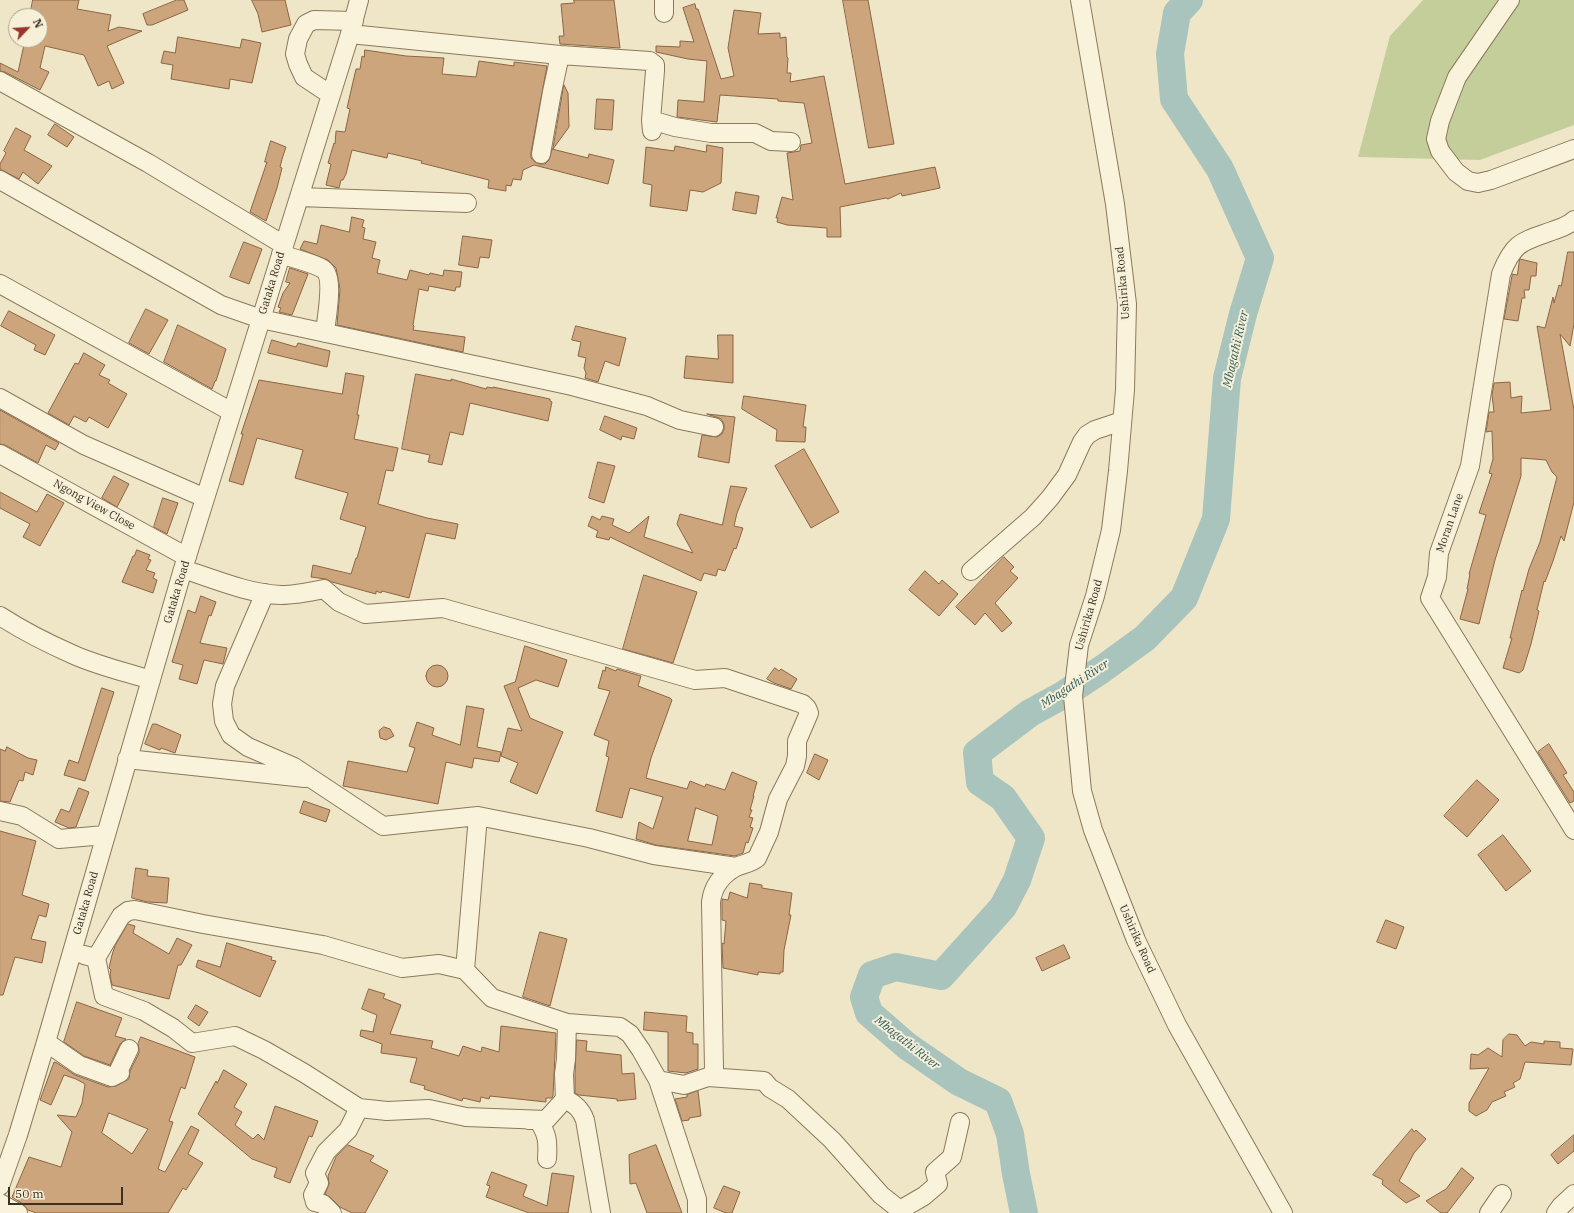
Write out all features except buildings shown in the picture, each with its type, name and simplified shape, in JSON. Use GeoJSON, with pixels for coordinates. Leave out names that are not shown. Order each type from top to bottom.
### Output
{"type":"FeatureCollection","features":[{"type":"Feature","properties":{"kind":"street","name":"Gataka Road"},"geometry":{"type":"LineString","coordinates":[[0,1186],[18,1136],[46,1042],[185,563],[352,28],[359,0]]}},
{"type":"Feature","properties":{"kind":"street","name":"Ushirika Road"},"geometry":{"type":"LineString","coordinates":[[1080,0],[1115,204],[1127,304],[1125,390],[1111,530],[1095,596],[1079,645],[1073,696],[1082,791],[1093,830],[1136,940],[1177,1025],[1283,1213]]}},
{"type":"Feature","properties":{"kind":"street"},"geometry":{"type":"LineString","coordinates":[[1510,0],[1457,77],[1440,121],[1436,139],[1440,151],[1456,172],[1468,181],[1478,183],[1491,180],[1574,148]]}},
{"type":"Feature","properties":{"kind":"street"},"geometry":{"type":"LineString","coordinates":[[331,95],[304,77],[295,54],[298,39],[306,24],[314,20],[352,28],[560,55],[650,61],[654,65],[651,126],[675,127],[711,133],[755,133],[771,141],[791,142]]}},
{"type":"Feature","properties":{"kind":"street"},"geometry":{"type":"LineString","coordinates":[[541,154],[560,55]]}},
{"type":"Feature","properties":{"kind":"street"},"geometry":{"type":"LineString","coordinates":[[0,81],[148,163],[282,249],[324,270],[328,276],[329,288],[324,333]]}},
{"type":"Feature","properties":{"kind":"street"},"geometry":{"type":"LineString","coordinates":[[0,180],[221,305],[261,319],[572,386],[646,406],[680,420],[714,427]]}},
{"type":"Feature","properties":{"kind":"street"},"geometry":{"type":"LineString","coordinates":[[299,197],[467,203]]}},
{"type":"Feature","properties":{"kind":"street","name":"Moran Lane"},"geometry":{"type":"LineString","coordinates":[[1574,220],[1562,228],[1524,241],[1508,255],[1501,274],[1470,466],[1439,553],[1437,577],[1430,598],[1574,830]]}},
{"type":"Feature","properties":{"kind":"street"},"geometry":{"type":"LineString","coordinates":[[0,284],[232,412]]}},
{"type":"Feature","properties":{"kind":"street"},"geometry":{"type":"LineString","coordinates":[[0,398],[84,445],[205,498]]}},
{"type":"Feature","properties":{"kind":"street"},"geometry":{"type":"LineString","coordinates":[[971,571],[1033,517],[1050,498],[1065,477],[1087,435],[1095,430],[1122,421]]}},
{"type":"Feature","properties":{"kind":"street","name":"Ngong View Close"},"geometry":{"type":"LineString","coordinates":[[0,454],[185,563],[258,593],[281,595],[324,589],[339,602],[365,614],[443,608],[695,680],[726,678],[804,704],[808,713],[797,741],[795,766],[778,799],[769,832],[757,858],[736,867]]}},
{"type":"Feature","properties":{"kind":"street"},"geometry":{"type":"LineString","coordinates":[[265,593],[225,686],[222,704],[224,721],[231,735],[248,747],[294,767],[383,826],[478,816],[589,838],[654,855],[736,867]]}},
{"type":"Feature","properties":{"kind":"street"},"geometry":{"type":"LineString","coordinates":[[0,616],[15,626],[74,655],[111,669],[151,680]]}},
{"type":"Feature","properties":{"kind":"street"},"geometry":{"type":"LineString","coordinates":[[127,759],[312,779]]}},
{"type":"Feature","properties":{"kind":"street"},"geometry":{"type":"LineString","coordinates":[[0,811],[22,816],[59,838],[105,835]]}},
{"type":"Feature","properties":{"kind":"street"},"geometry":{"type":"LineString","coordinates":[[465,970],[478,816]]}},
{"type":"Feature","properties":{"kind":"street"},"geometry":{"type":"LineString","coordinates":[[708,1077],[712,1074],[714,1069],[711,897],[719,879],[736,867]]}},
{"type":"Feature","properties":{"kind":"street"},"geometry":{"type":"LineString","coordinates":[[567,1022],[564,1074],[565,1098],[546,1120],[466,1117],[429,1109],[387,1111],[359,1108],[304,1073],[264,1050],[235,1036],[192,1043],[173,1028],[144,1012],[104,996],[96,958],[120,916],[128,911],[135,910],[203,924],[323,945],[402,968],[439,964],[465,970],[492,998],[567,1022],[620,1027],[630,1034],[658,1080],[697,1199],[697,1213]]}},
{"type":"Feature","properties":{"kind":"street"},"geometry":{"type":"LineString","coordinates":[[72,951],[96,958]]}},
{"type":"Feature","properties":{"kind":"street"},"geometry":{"type":"LineString","coordinates":[[46,1042],[79,1064],[112,1077],[120,1073],[119,1070],[129,1049]]}},
{"type":"Feature","properties":{"kind":"street"},"geometry":{"type":"LineString","coordinates":[[658,1080],[684,1085],[708,1077],[764,1081],[770,1088],[788,1099],[832,1140],[881,1195],[900,1210],[924,1196],[938,1184],[935,1172],[952,1157],[960,1122]]}},
{"type":"Feature","properties":{"kind":"street"},"geometry":{"type":"LineString","coordinates":[[565,1098],[575,1104],[582,1112],[585,1120],[601,1213]]}},
{"type":"Feature","properties":{"kind":"street"},"geometry":{"type":"LineString","coordinates":[[332,1213],[323,1204],[315,1202],[313,1195],[319,1183],[315,1173],[326,1152],[348,1130],[359,1108]]}},
{"type":"Feature","properties":{"kind":"street"},"geometry":{"type":"LineString","coordinates":[[503,1118],[538,1120],[545,1130],[548,1141],[547,1158]]}},
{"type":"Feature","properties":{"kind":"street"},"geometry":{"type":"LineString","coordinates":[[1489,1213],[1502,1194]]}},
{"type":"Feature","properties":{"kind":"street"},"geometry":{"type":"LineString","coordinates":[[1556,1213],[1574,1194]]}},
{"type":"Feature","properties":{"kind":"street"},"geometry":{"type":"LineString","coordinates":[[0,1203],[18,1213]]}},
{"type":"Feature","properties":{"kind":"green space"},"geometry":{"type":"Polygon","coordinates":[[[1423,0],[1574,0],[1574,125],[1480,160],[1358,157],[1390,36],[1423,0]]]}},
{"type":"Feature","properties":{"kind":"waterway","name":"Mbagathi River"},"geometry":{"type":"LineString","coordinates":[[1024,1213],[1010,1134],[998,1101],[959,1082],[907,1046],[869,1013],[864,997],[872,975],[896,967],[941,976],[1003,907],[1017,880],[1031,838],[1003,798],[980,782],[977,753],[1030,713],[1063,695],[1145,638],[1184,598],[1216,519],[1227,378],[1243,314],[1260,258],[1220,169],[1174,99],[1170,54],[1177,13],[1189,0]]}}]}
